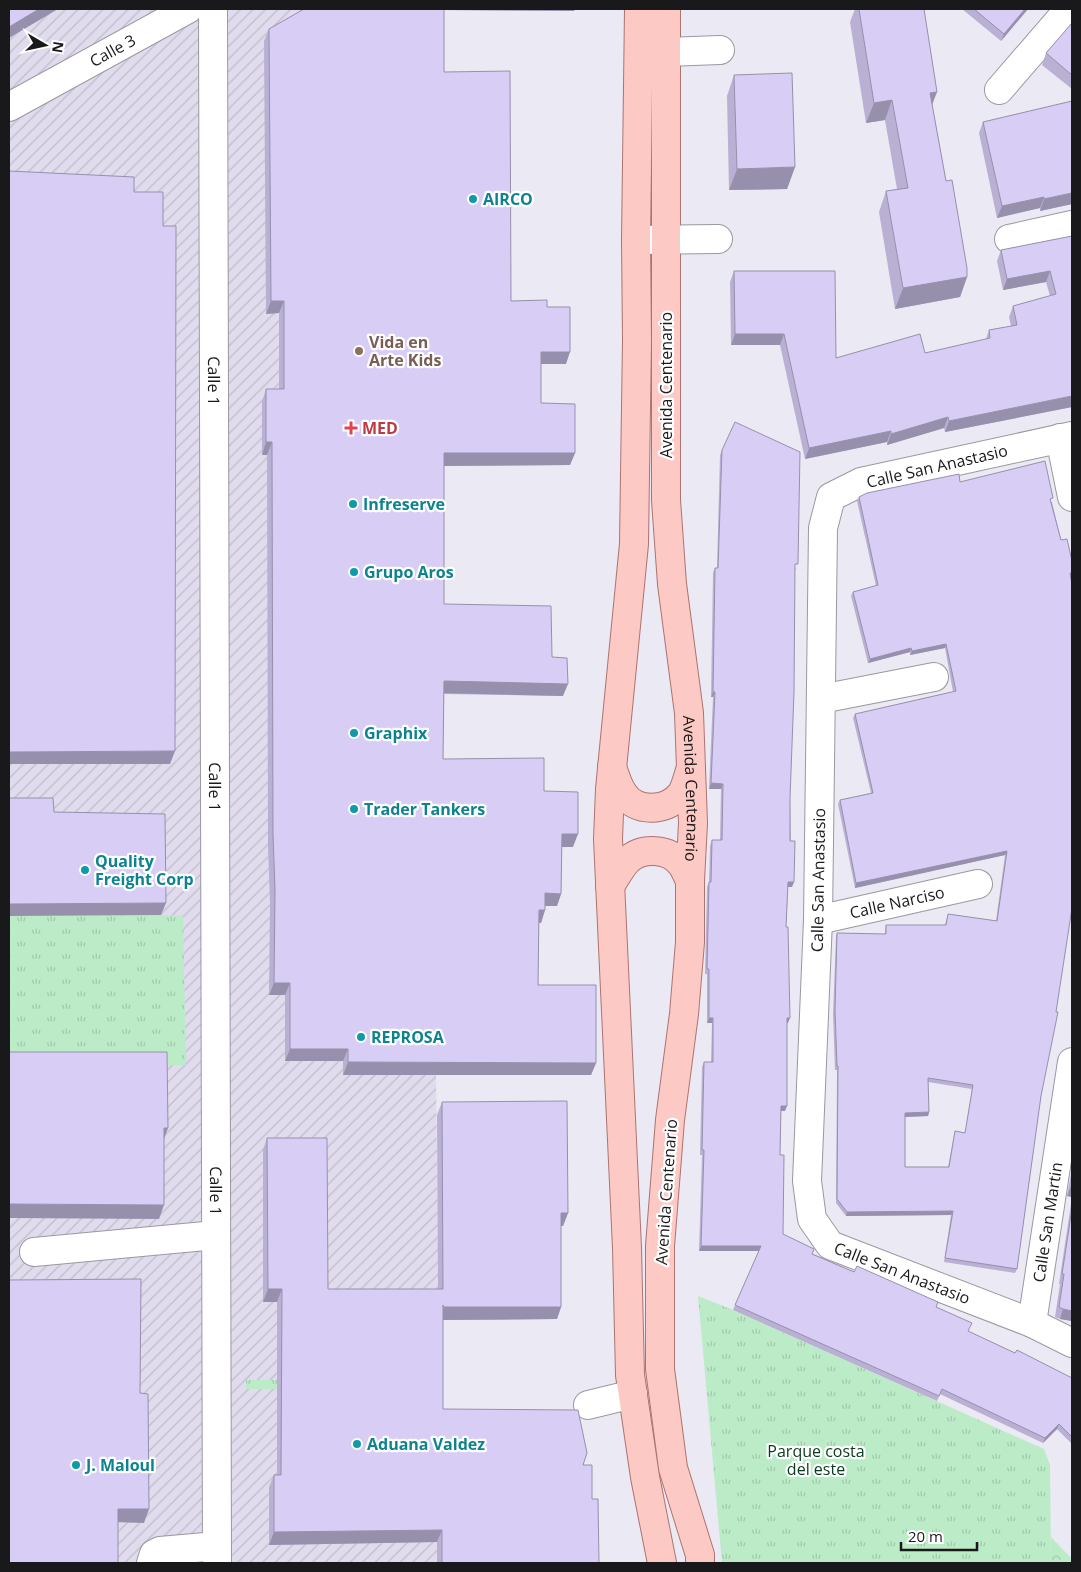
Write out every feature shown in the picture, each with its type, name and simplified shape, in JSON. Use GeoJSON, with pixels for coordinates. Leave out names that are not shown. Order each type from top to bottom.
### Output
{"type":"FeatureCollection","features":[{"type":"Feature","properties":{"kind":"main road","name":"Avenida Centenario"},"geometry":{"type":"LineString","coordinates":[[639,9],[634,544],[612,767],[608,839],[627,1248],[630,1375],[645,1477],[662,1563]]}},
{"type":"Feature","properties":{"kind":"main road","name":"Avenida Centenario"},"geometry":{"type":"LineString","coordinates":[[666,9],[666,500],[672,584],[689,713],[693,823],[690,881],[690,942],[684,1014],[670,1120],[660,1246],[660,1369],[673,1468],[700,1555],[700,1563]]}},
{"type":"Feature","properties":{"kind":"main road"},"geometry":{"type":"LineString","coordinates":[[612,767],[623,794],[634,804],[656,808],[671,802],[682,793],[691,767]]}},
{"type":"Feature","properties":{"kind":"main road"},"geometry":{"type":"LineString","coordinates":[[610,886],[628,860],[644,851],[665,853],[675,858],[682,864],[690,881]]}},
{"type":"Feature","properties":{"kind":"street","name":"Calle 3"},"geometry":{"type":"LineString","coordinates":[[9,107],[188,9]]}},
{"type":"Feature","properties":{"kind":"street","name":"Calle 1"},"geometry":{"type":"LineString","coordinates":[[213,9],[217,1555]]}},
{"type":"Feature","properties":{"kind":"street"},"geometry":{"type":"LineString","coordinates":[[999,90],[1069,9]]}},
{"type":"Feature","properties":{"kind":"street"},"geometry":{"type":"LineString","coordinates":[[666,52],[720,50]]}},
{"type":"Feature","properties":{"kind":"street"},"geometry":{"type":"LineString","coordinates":[[1009,239],[1072,225]]}},
{"type":"Feature","properties":{"kind":"street"},"geometry":{"type":"LineString","coordinates":[[636,240],[718,238]]}},
{"type":"Feature","properties":{"kind":"street"},"geometry":{"type":"LineString","coordinates":[[1066,437],[1072,497]]}},
{"type":"Feature","properties":{"kind":"street","name":"Calle San Anastasio"},"geometry":{"type":"LineString","coordinates":[[1066,437],[861,482],[831,498],[822,528],[818,920],[807,1181],[812,1219],[830,1245],[1032,1323],[1072,1343]]}},
{"type":"Feature","properties":{"kind":"street"},"geometry":{"type":"LineString","coordinates":[[821,699],[934,677]]}},
{"type":"Feature","properties":{"kind":"street","name":"Calle Narciso"},"geometry":{"type":"LineString","coordinates":[[818,920],[978,884]]}},
{"type":"Feature","properties":{"kind":"street","name":"Calle San Martin"},"geometry":{"type":"LineString","coordinates":[[1032,1323],[1072,1062]]}},
{"type":"Feature","properties":{"kind":"street"},"geometry":{"type":"LineString","coordinates":[[34,1252],[216,1235]]}},
{"type":"Feature","properties":{"kind":"street"},"geometry":{"type":"LineString","coordinates":[[588,1405],[633,1394]]}},
{"type":"Feature","properties":{"kind":"street"},"geometry":{"type":"LineString","coordinates":[[151,1563],[154,1554],[160,1551],[217,1555]]}},
{"type":"Feature","properties":{"kind":"shaded area"},"geometry":{"type":"Polygon","coordinates":[[[9,9],[440,9],[436,1075],[439,1320],[437,1563],[9,1563],[9,9]]]}},
{"type":"Feature","properties":{"kind":"green space"},"geometry":{"type":"Polygon","coordinates":[[[183,915],[186,1065],[9,1066],[9,916],[183,915]]]}},
{"type":"Feature","properties":{"kind":"green space","name":"Parque costa del este"},"geometry":{"type":"Polygon","coordinates":[[[698,1296],[1044,1449],[1050,1465],[1051,1563],[722,1563],[698,1296]]]}},
{"type":"Feature","properties":{"kind":"green space"},"geometry":{"type":"Polygon","coordinates":[[[246,1380],[438,1380],[439,1389],[246,1389],[246,1380]]]}},
{"type":"Feature","properties":{"kind":"green space"},"geometry":{"type":"Polygon","coordinates":[[[1051,1537],[1072,1559],[1072,1563],[1051,1563],[1051,1537]]]}},
{"type":"Feature","properties":{"kind":"building"},"geometry":{"type":"Polygon","coordinates":[[[9,9],[39,9],[9,27],[9,9]]]}},
{"type":"Feature","properties":{"kind":"building"},"geometry":{"type":"Polygon","coordinates":[[[304,9],[444,9],[444,72],[510,71],[511,301],[547,300],[547,307],[570,307],[570,352],[541,352],[541,403],[575,404],[575,453],[444,453],[444,604],[551,606],[552,657],[567,658],[568,684],[444,681],[443,759],[544,758],[544,791],[578,792],[578,834],[562,834],[561,894],[545,893],[545,910],[539,910],[538,985],[596,985],[596,1063],[348,1062],[348,1049],[290,1049],[290,983],[274,983],[272,442],[266,442],[266,389],[284,389],[284,301],[271,301],[269,29],[304,9]]]}},
{"type":"Feature","properties":{"kind":"building"},"geometry":{"type":"Polygon","coordinates":[[[859,9],[924,9],[937,92],[930,93],[946,181],[952,180],[967,277],[903,288],[886,191],[908,188],[892,100],[874,103],[859,9]]]}},
{"type":"Feature","properties":{"kind":"building"},"geometry":{"type":"Polygon","coordinates":[[[974,9],[1025,9],[1004,34],[974,9]]]}},
{"type":"Feature","properties":{"kind":"building"},"geometry":{"type":"Polygon","coordinates":[[[1072,23],[1072,75],[1046,53],[1072,23]]]}},
{"type":"Feature","properties":{"kind":"building"},"geometry":{"type":"Polygon","coordinates":[[[792,73],[795,167],[737,169],[734,75],[792,73]]]}},
{"type":"Feature","properties":{"kind":"building"},"geometry":{"type":"Polygon","coordinates":[[[1072,101],[1072,193],[1002,206],[983,122],[1072,101]]]}},
{"type":"Feature","properties":{"kind":"building"},"geometry":{"type":"Polygon","coordinates":[[[9,171],[134,177],[134,192],[163,192],[163,226],[176,226],[175,751],[9,752],[9,171]]]}},
{"type":"Feature","properties":{"kind":"building"},"geometry":{"type":"Polygon","coordinates":[[[1072,236],[1072,396],[949,421],[948,417],[891,434],[891,431],[809,448],[784,334],[735,334],[734,271],[835,271],[836,358],[920,334],[925,353],[990,338],[989,330],[1017,325],[1013,306],[1056,294],[1050,271],[1007,279],[1001,250],[1072,236]]]}},
{"type":"Feature","properties":{"kind":"building"},"geometry":{"type":"Polygon","coordinates":[[[735,422],[800,452],[798,564],[795,564],[794,692],[790,798],[790,841],[795,841],[794,882],[788,882],[786,927],[788,927],[790,1018],[787,1018],[787,1106],[781,1106],[780,1155],[784,1155],[783,1234],[814,1249],[812,1254],[854,1272],[857,1266],[938,1302],[936,1307],[972,1323],[968,1331],[1015,1353],[1017,1350],[1072,1378],[1072,1437],[1059,1424],[1045,1438],[942,1389],[939,1396],[735,1305],[761,1246],[701,1246],[704,1062],[713,1062],[713,1018],[709,1018],[709,969],[707,969],[709,882],[711,882],[712,840],[722,840],[723,784],[711,783],[715,692],[713,692],[715,568],[718,568],[722,450],[735,422]]]}},
{"type":"Feature","properties":{"kind":"building"},"geometry":{"type":"Polygon","coordinates":[[[1045,461],[1053,498],[1050,499],[1061,540],[1067,539],[1072,561],[1072,573],[1070,573],[1072,585],[1072,908],[1056,1012],[1058,1012],[1041,1096],[1017,1269],[945,1258],[953,1211],[847,1212],[837,1199],[838,1066],[835,1010],[837,933],[886,934],[886,925],[946,925],[948,914],[997,921],[1007,851],[856,883],[840,800],[873,793],[855,714],[956,691],[946,644],[912,651],[911,648],[870,659],[853,592],[878,585],[859,497],[867,493],[959,474],[960,482],[1045,461]],[[928,1078],[929,1112],[905,1113],[905,1167],[949,1167],[955,1131],[965,1133],[973,1085],[928,1078]]]}},
{"type":"Feature","properties":{"kind":"building","name":"Quality Freight Corp"},"geometry":{"type":"Polygon","coordinates":[[[9,798],[53,798],[54,812],[165,814],[166,903],[9,904],[9,798]]]}},
{"type":"Feature","properties":{"kind":"building"},"geometry":{"type":"Polygon","coordinates":[[[9,1052],[167,1052],[168,1128],[164,1128],[164,1205],[9,1204],[9,1052]]]}},
{"type":"Feature","properties":{"kind":"building"},"geometry":{"type":"Polygon","coordinates":[[[567,1101],[568,1213],[561,1213],[561,1307],[443,1307],[443,1409],[578,1410],[587,1453],[583,1465],[592,1465],[592,1499],[598,1499],[599,1563],[442,1563],[442,1530],[274,1532],[274,1475],[281,1475],[282,1289],[268,1289],[267,1138],[327,1138],[328,1289],[443,1289],[442,1102],[567,1101]]]}},
{"type":"Feature","properties":{"kind":"building"},"geometry":{"type":"Polygon","coordinates":[[[1072,1209],[1072,1311],[1059,1307],[1072,1209]]]}},
{"type":"Feature","properties":{"kind":"building","name":"J. Maloul"},"geometry":{"type":"Polygon","coordinates":[[[141,1279],[140,1393],[148,1394],[149,1509],[118,1509],[118,1563],[9,1563],[9,1280],[141,1279]]]}},
{"type":"Feature","properties":{"kind":"place","name":"AIRCO"},"geometry":{"type":"Point","coordinates":[473,199]}},
{"type":"Feature","properties":{"kind":"place","name":"Vida en Arte Kids"},"geometry":{"type":"Point","coordinates":[359,351]}},
{"type":"Feature","properties":{"kind":"place","name":"MED"},"geometry":{"type":"Point","coordinates":[351,428]}},
{"type":"Feature","properties":{"kind":"place","name":"Infreserve"},"geometry":{"type":"Point","coordinates":[353,504]}},
{"type":"Feature","properties":{"kind":"place","name":"Grupo Aros"},"geometry":{"type":"Point","coordinates":[354,572]}},
{"type":"Feature","properties":{"kind":"place","name":"Graphix"},"geometry":{"type":"Point","coordinates":[354,733]}},
{"type":"Feature","properties":{"kind":"place","name":"Trader Tankers"},"geometry":{"type":"Point","coordinates":[354,809]}},
{"type":"Feature","properties":{"kind":"place","name":"Quality Freight Corp"},"geometry":{"type":"Point","coordinates":[85,870]}},
{"type":"Feature","properties":{"kind":"place","name":"REPROSA"},"geometry":{"type":"Point","coordinates":[361,1037]}},
{"type":"Feature","properties":{"kind":"place","name":"Aduana Valdez"},"geometry":{"type":"Point","coordinates":[357,1444]}},
{"type":"Feature","properties":{"kind":"place","name":"J. Maloul"},"geometry":{"type":"Point","coordinates":[76,1465]}}]}
